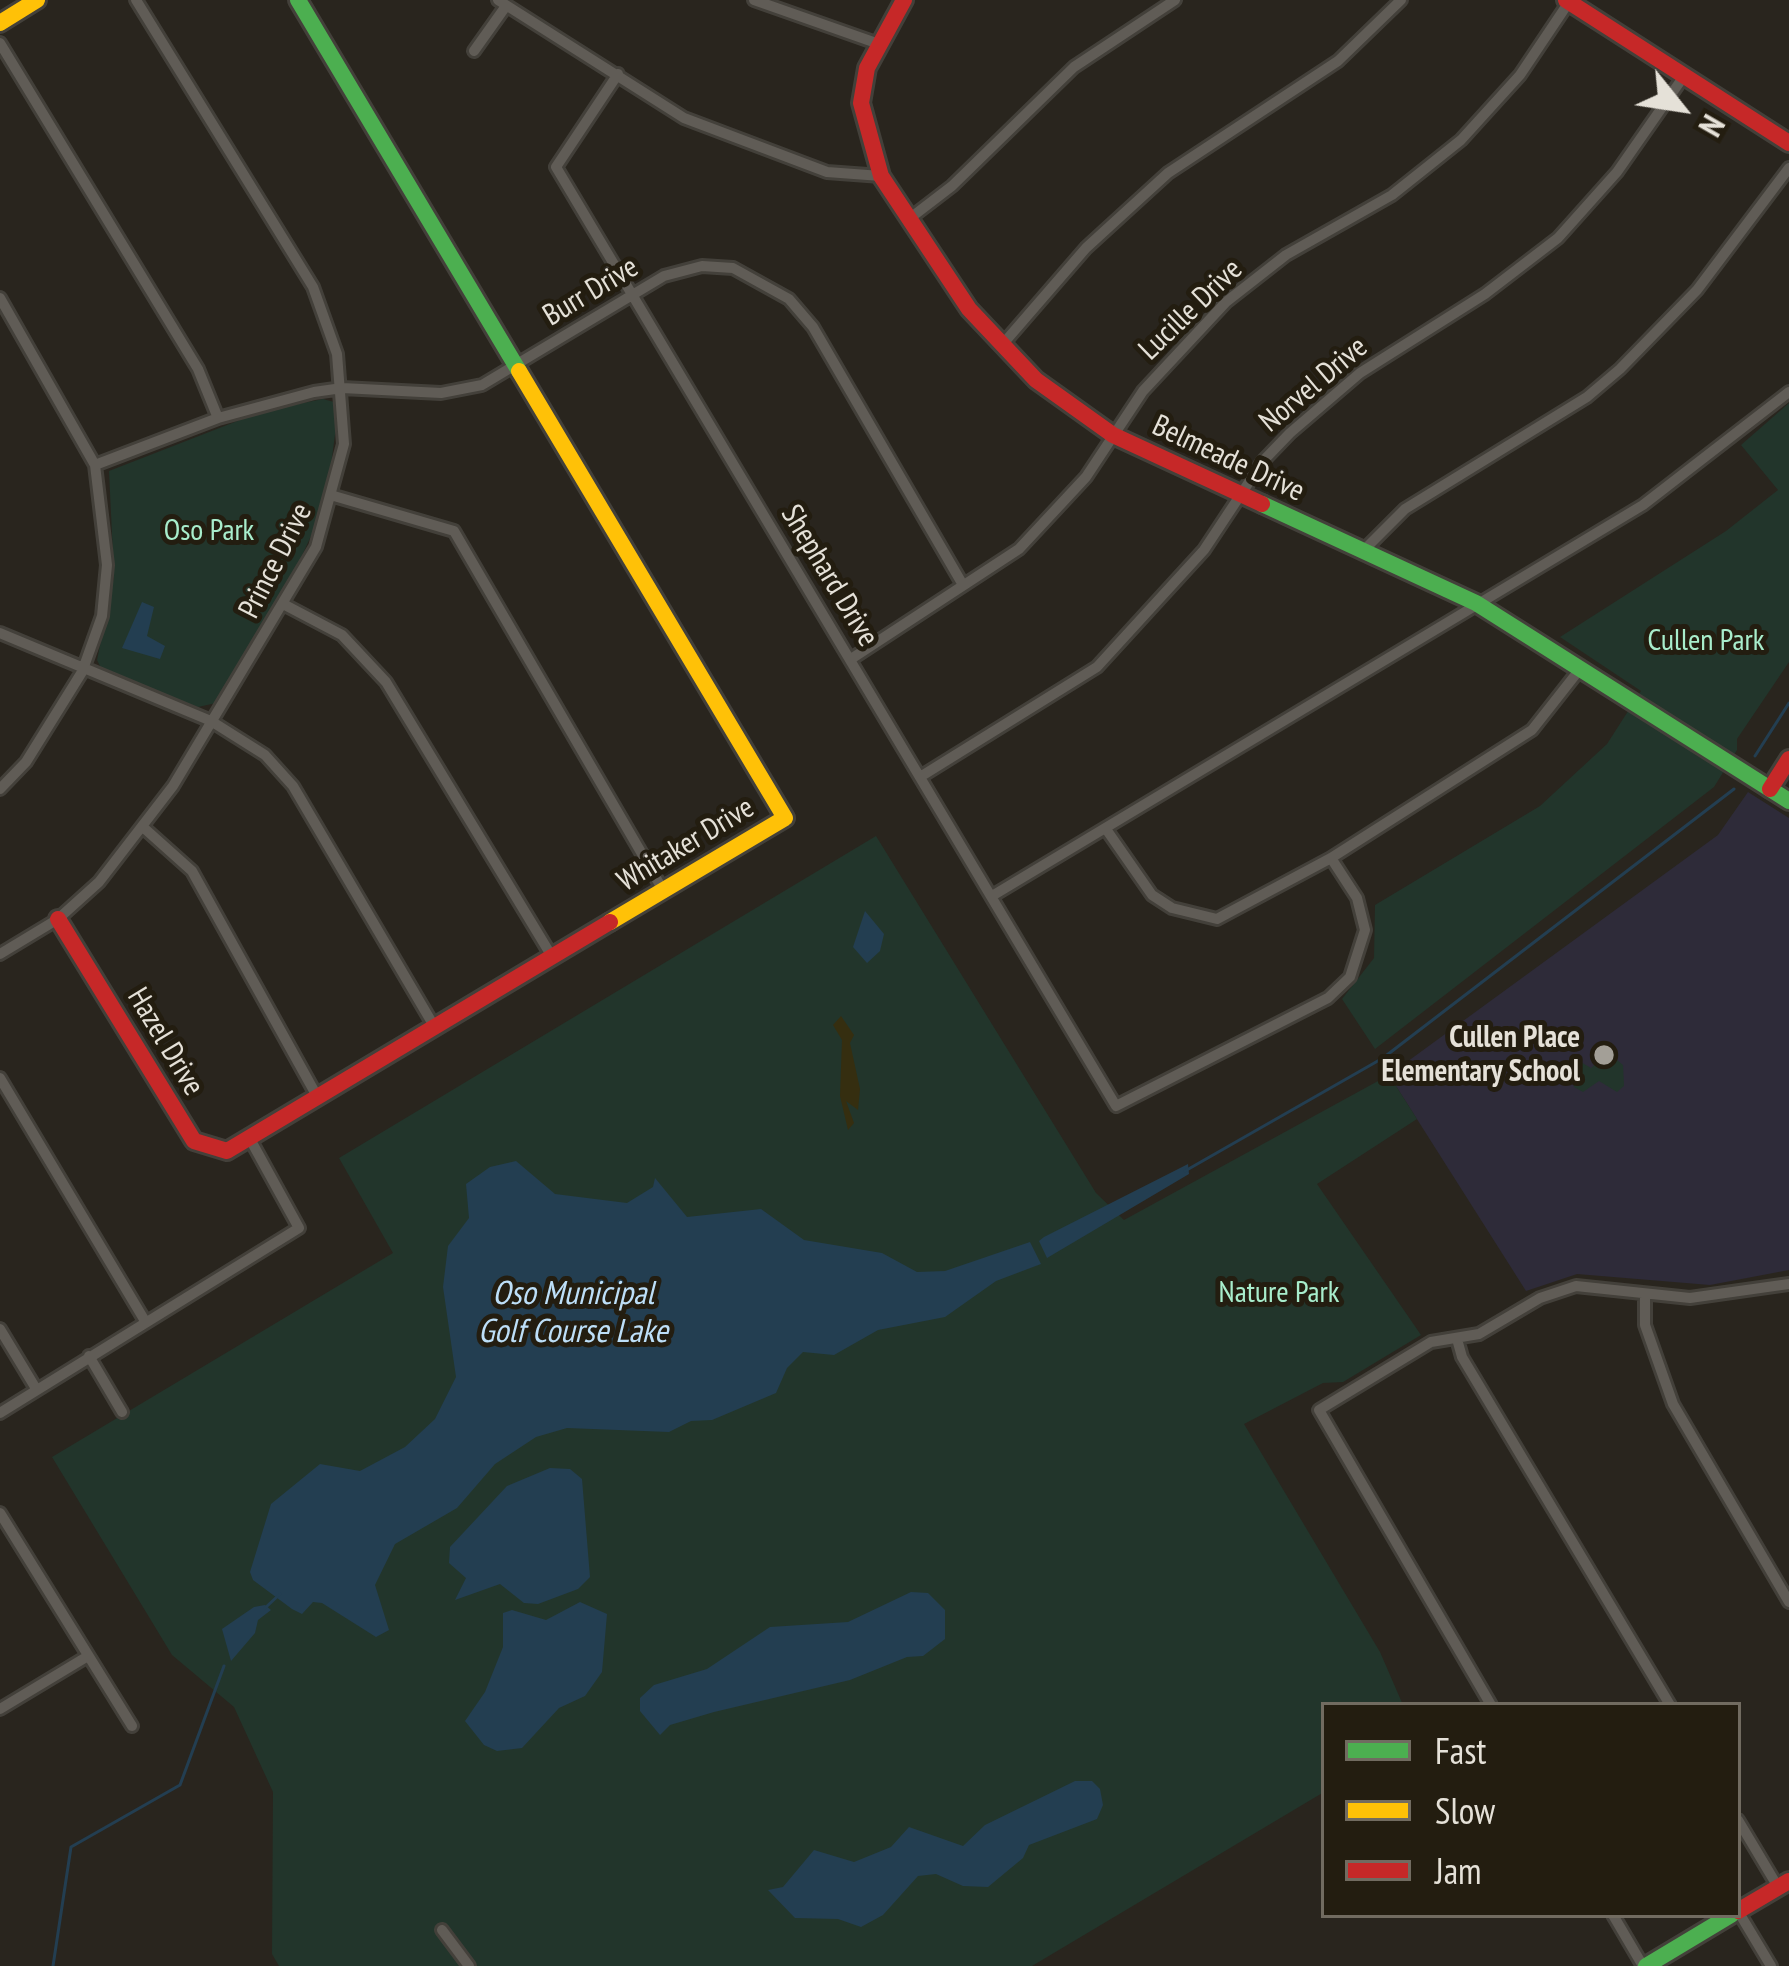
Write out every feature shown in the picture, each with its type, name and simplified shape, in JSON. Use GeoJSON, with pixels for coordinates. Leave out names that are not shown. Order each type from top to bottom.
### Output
{"type":"FeatureCollection","features":[{"type":"Feature","properties":{"kind":"street"},"geometry":{"type":"LineString","coordinates":[[0,23],[37,0]]}},
{"type":"Feature","properties":{"kind":"street","name":"Prince Drive"},"geometry":{"type":"LineString","coordinates":[[0,954],[58,919],[99,882],[143,828],[285,605],[316,547],[334,496],[344,443],[342,388],[332,337],[313,287],[136,0]]}},
{"type":"Feature","properties":{"kind":"street","name":"Whitaker Drive"},"geometry":{"type":"LineString","coordinates":[[250,1139],[784,818],[298,0]]}},
{"type":"Feature","properties":{"kind":"street"},"geometry":{"type":"LineString","coordinates":[[754,0],[879,44]]}},
{"type":"Feature","properties":{"kind":"street","name":"Belmeade Drive"},"geometry":{"type":"LineString","coordinates":[[904,0],[867,68],[861,103],[880,176],[957,292],[1036,380],[1113,435],[1237,497],[1475,603],[1789,801]]}},
{"type":"Feature","properties":{"kind":"street"},"geometry":{"type":"LineString","coordinates":[[909,219],[952,186],[1074,67],[1175,0]]}},
{"type":"Feature","properties":{"kind":"street"},"geometry":{"type":"LineString","coordinates":[[1002,345],[1086,248],[1168,173],[1338,61],[1401,0]]}},
{"type":"Feature","properties":{"kind":"street"},"geometry":{"type":"LineString","coordinates":[[1567,1],[1789,142]]}},
{"type":"Feature","properties":{"kind":"street","name":"Lucille Drive"},"geometry":{"type":"LineString","coordinates":[[851,659],[1019,550],[1086,477],[1143,391],[1226,302],[1286,255],[1392,195],[1461,140],[1520,75],[1567,1]]}},
{"type":"Feature","properties":{"kind":"street"},"geometry":{"type":"LineString","coordinates":[[474,51],[502,3],[684,118],[827,172],[880,176]]}},
{"type":"Feature","properties":{"kind":"street"},"geometry":{"type":"LineString","coordinates":[[0,43],[198,369],[218,418]]}},
{"type":"Feature","properties":{"kind":"street","name":"Shephard Drive"},"geometry":{"type":"LineString","coordinates":[[618,74],[556,167],[1116,1106],[1328,998],[1350,977],[1365,930],[1358,898],[1331,858]]}},
{"type":"Feature","properties":{"kind":"street","name":"Norvel Drive"},"geometry":{"type":"LineString","coordinates":[[920,777],[1097,667],[1204,550],[1263,460],[1324,401],[1400,346],[1485,294],[1558,238],[1617,172],[1684,76]]}},
{"type":"Feature","properties":{"kind":"street"},"geometry":{"type":"LineString","coordinates":[[1364,550],[1405,509],[1587,397],[1637,353],[1732,248],[1789,168]]}},
{"type":"Feature","properties":{"kind":"street","name":"Burr Drive"},"geometry":{"type":"LineString","coordinates":[[95,465],[218,418],[342,388],[463,391],[517,366],[664,276],[702,266],[753,275],[789,299],[813,327],[963,585]]}},
{"type":"Feature","properties":{"kind":"street"},"geometry":{"type":"LineString","coordinates":[[0,298],[95,465],[107,565],[102,616],[82,672],[26,762],[0,789]]}},
{"type":"Feature","properties":{"kind":"street"},"geometry":{"type":"LineString","coordinates":[[992,896],[1643,506],[1789,392]]}},
{"type":"Feature","properties":{"kind":"street"},"geometry":{"type":"LineString","coordinates":[[334,496],[454,531],[663,890]]}},
{"type":"Feature","properties":{"kind":"street"},"geometry":{"type":"LineString","coordinates":[[285,605],[341,634],[386,682],[551,955]]}},
{"type":"Feature","properties":{"kind":"street"},"geometry":{"type":"LineString","coordinates":[[0,633],[82,672],[211,721],[265,755],[293,786],[434,1026]]}},
{"type":"Feature","properties":{"kind":"street"},"geometry":{"type":"LineString","coordinates":[[1106,829],[1152,895],[1197,917],[1217,919],[1331,858],[1532,730],[1580,670]]}},
{"type":"Feature","properties":{"kind":"street"},"geometry":{"type":"LineString","coordinates":[[1770,789],[1789,759]]}},
{"type":"Feature","properties":{"kind":"street"},"geometry":{"type":"LineString","coordinates":[[143,828],[192,871],[318,1097]]}},
{"type":"Feature","properties":{"kind":"street","name":"Hazel Drive"},"geometry":{"type":"LineString","coordinates":[[58,919],[194,1141],[227,1151],[250,1139]]}},
{"type":"Feature","properties":{"kind":"street"},"geometry":{"type":"LineString","coordinates":[[0,1078],[145,1321]]}},
{"type":"Feature","properties":{"kind":"street"},"geometry":{"type":"LineString","coordinates":[[0,1413],[299,1228],[250,1139]]}},
{"type":"Feature","properties":{"kind":"street"},"geometry":{"type":"LineString","coordinates":[[1489,1702],[1319,1410],[1431,1342],[1479,1334],[1540,1298],[1576,1286],[1721,1298],[1789,1285]]}},
{"type":"Feature","properties":{"kind":"street"},"geometry":{"type":"LineString","coordinates":[[1645,1294],[1646,1325],[1673,1404],[1789,1602]]}},
{"type":"Feature","properties":{"kind":"street"},"geometry":{"type":"LineString","coordinates":[[0,1329],[35,1388]]}},
{"type":"Feature","properties":{"kind":"street"},"geometry":{"type":"LineString","coordinates":[[1457,1339],[1462,1357],[1668,1702]]}},
{"type":"Feature","properties":{"kind":"street"},"geometry":{"type":"LineString","coordinates":[[89,1356],[122,1412]]}},
{"type":"Feature","properties":{"kind":"street"},"geometry":{"type":"LineString","coordinates":[[0,1513],[132,1726]]}},
{"type":"Feature","properties":{"kind":"street"},"geometry":{"type":"LineString","coordinates":[[0,1543],[12,1534]]}},
{"type":"Feature","properties":{"kind":"street"},"geometry":{"type":"LineString","coordinates":[[0,1709],[88,1656]]}},
{"type":"Feature","properties":{"kind":"street"},"geometry":{"type":"LineString","coordinates":[[1741,1824],[1784,1884],[1741,1909]]}},
{"type":"Feature","properties":{"kind":"street"},"geometry":{"type":"LineString","coordinates":[[1615,1918],[1644,1966],[1726,1918]]}},
{"type":"Feature","properties":{"kind":"street"},"geometry":{"type":"LineString","coordinates":[[1740,1918],[1771,1966]]}},
{"type":"Feature","properties":{"kind":"street"},"geometry":{"type":"LineString","coordinates":[[442,1930],[469,1966]]}},
{"type":"Feature","properties":{"kind":"shaded area","name":"Cullen Place Elementary School"},"geometry":{"type":"Polygon","coordinates":[[[1748,792],[1789,818],[1789,1270],[1710,1285],[1577,1274],[1526,1291],[1389,1075],[1718,835],[1748,792]]]}},
{"type":"Feature","properties":{"kind":"green space","name":"Oso Park"},"geometry":{"type":"Polygon","coordinates":[[[323,399],[334,402],[338,412],[326,503],[300,560],[216,703],[198,707],[103,672],[97,660],[114,577],[109,471],[263,411],[323,399]]]}},
{"type":"Feature","properties":{"kind":"green space","name":"Cullen Park"},"geometry":{"type":"Polygon","coordinates":[[[1789,403],[1789,662],[1737,739],[1737,750],[1714,787],[1375,1049],[1342,999],[1374,958],[1375,905],[1540,806],[1607,744],[1641,691],[1560,637],[1726,531],[1778,490],[1741,445],[1789,403]]]}},
{"type":"Feature","properties":{"kind":"green space","name":"Nature Park"},"geometry":{"type":"Polygon","coordinates":[[[876,836],[1096,1193],[1124,1220],[1389,1075],[1417,1119],[1317,1184],[1421,1335],[1343,1382],[1323,1383],[1244,1424],[1380,1652],[1402,1702],[1321,1702],[1321,1794],[1032,1966],[279,1966],[272,1954],[273,1792],[234,1707],[172,1655],[52,1457],[393,1253],[339,1158],[876,836]]]}},
{"type":"Feature","properties":{"kind":"green space"},"geometry":{"type":"Polygon","coordinates":[[[1617,1060],[1623,1065],[1624,1086],[1617,1092],[1599,1081],[1583,1092],[1574,1087],[1572,1066],[1579,1061],[1591,1068],[1599,1061],[1605,1066],[1617,1060]]]}},
{"type":"Feature","properties":{"kind":"sand"},"geometry":{"type":"Polygon","coordinates":[[[841,1016],[854,1035],[850,1043],[860,1089],[858,1110],[846,1101],[854,1123],[848,1130],[840,1096],[842,1040],[833,1025],[841,1016]]]}},
{"type":"Feature","properties":{"kind":"water"},"geometry":{"type":"Polygon","coordinates":[[[142,602],[154,607],[147,636],[165,646],[160,659],[122,648],[142,602]]]}},
{"type":"Feature","properties":{"kind":"water"},"geometry":{"type":"Polygon","coordinates":[[[865,911],[884,934],[880,951],[867,963],[853,947],[865,911]]]}},
{"type":"Feature","properties":{"kind":"water","name":"Oso Municipal Golf Course Lake"},"geometry":{"type":"Polygon","coordinates":[[[516,1161],[555,1194],[627,1203],[653,1187],[655,1178],[687,1217],[761,1209],[804,1240],[882,1253],[917,1272],[945,1271],[1030,1242],[1041,1264],[996,1281],[945,1317],[878,1330],[834,1355],[803,1352],[787,1368],[776,1393],[712,1420],[691,1421],[669,1432],[567,1428],[536,1437],[495,1464],[457,1508],[395,1544],[375,1585],[389,1630],[376,1637],[322,1603],[313,1602],[302,1614],[253,1580],[250,1572],[271,1504],[320,1464],[360,1471],[405,1447],[435,1419],[456,1377],[443,1287],[448,1246],[469,1218],[466,1184],[490,1167],[516,1161]]]}},
{"type":"Feature","properties":{"kind":"water"},"geometry":{"type":"Polygon","coordinates":[[[1188,1164],[1189,1174],[1047,1258],[1039,1241],[1044,1237],[1188,1164]]]}},
{"type":"Feature","properties":{"kind":"water"},"geometry":{"type":"Polygon","coordinates":[[[550,1468],[570,1469],[582,1479],[590,1577],[578,1589],[538,1604],[524,1603],[500,1584],[455,1600],[466,1578],[449,1563],[450,1547],[507,1486],[550,1468]]]}},
{"type":"Feature","properties":{"kind":"water"},"geometry":{"type":"Polygon","coordinates":[[[911,1592],[928,1593],[945,1610],[945,1639],[923,1656],[907,1657],[850,1680],[670,1725],[660,1735],[640,1711],[640,1698],[654,1685],[707,1669],[770,1627],[848,1622],[911,1592]]]}},
{"type":"Feature","properties":{"kind":"water"},"geometry":{"type":"Polygon","coordinates":[[[580,1602],[607,1614],[602,1672],[585,1696],[559,1708],[522,1748],[497,1751],[484,1745],[465,1721],[485,1692],[503,1647],[503,1613],[512,1610],[546,1620],[580,1602]]]}},
{"type":"Feature","properties":{"kind":"water"},"geometry":{"type":"Polygon","coordinates":[[[265,1605],[271,1610],[258,1620],[255,1633],[231,1661],[222,1629],[254,1607],[265,1605]]]}},
{"type":"Feature","properties":{"kind":"water"},"geometry":{"type":"Polygon","coordinates":[[[1075,1781],[1092,1781],[1100,1789],[1103,1805],[1097,1819],[1029,1845],[1023,1858],[988,1887],[963,1886],[936,1874],[918,1876],[883,1915],[861,1927],[838,1919],[795,1918],[768,1890],[783,1887],[814,1850],[854,1862],[891,1847],[909,1827],[963,1846],[985,1825],[1075,1781]]]}},
{"type":"Feature","properties":{"kind":"waterway"},"geometry":{"type":"LineString","coordinates":[[1755,756],[1789,703]]}},
{"type":"Feature","properties":{"kind":"waterway"},"geometry":{"type":"LineString","coordinates":[[1185,1171],[1383,1058],[1734,789]]}},
{"type":"Feature","properties":{"kind":"waterway"},"geometry":{"type":"LineString","coordinates":[[265,1608],[280,1594]]}},
{"type":"Feature","properties":{"kind":"waterway"},"geometry":{"type":"LineString","coordinates":[[53,1966],[71,1847],[180,1785],[224,1666]]}},
{"type":"Feature","properties":{"kind":"traffic: fast"},"geometry":{"type":"LineString","coordinates":[[298,0],[519,371]]}},
{"type":"Feature","properties":{"kind":"traffic: fast"},"geometry":{"type":"LineString","coordinates":[[1262,504],[1476,603],[1789,801]]}},
{"type":"Feature","properties":{"kind":"traffic: fast"},"geometry":{"type":"LineString","coordinates":[[1646,1966],[1726,1918]]}},
{"type":"Feature","properties":{"kind":"traffic: slow"},"geometry":{"type":"LineString","coordinates":[[0,23],[37,0]]}},
{"type":"Feature","properties":{"kind":"traffic: slow"},"geometry":{"type":"LineString","coordinates":[[519,371],[785,818],[610,922]]}},
{"type":"Feature","properties":{"kind":"traffic: jam"},"geometry":{"type":"LineString","coordinates":[[904,0],[867,68],[861,103],[881,176],[969,309],[1036,380],[1113,435],[1262,504]]}},
{"type":"Feature","properties":{"kind":"traffic: jam"},"geometry":{"type":"LineString","coordinates":[[1566,0],[1789,143]]}},
{"type":"Feature","properties":{"kind":"traffic: jam"},"geometry":{"type":"LineString","coordinates":[[1770,789],[1789,759]]}},
{"type":"Feature","properties":{"kind":"traffic: jam"},"geometry":{"type":"LineString","coordinates":[[58,919],[194,1141],[227,1151],[610,922]]}},
{"type":"Feature","properties":{"kind":"traffic: jam"},"geometry":{"type":"LineString","coordinates":[[1741,1909],[1789,1881]]}},
{"type":"Feature","properties":{"kind":"place","name":"Cullen Place Elementary School"},"geometry":{"type":"Point","coordinates":[1604,1055]}}]}
